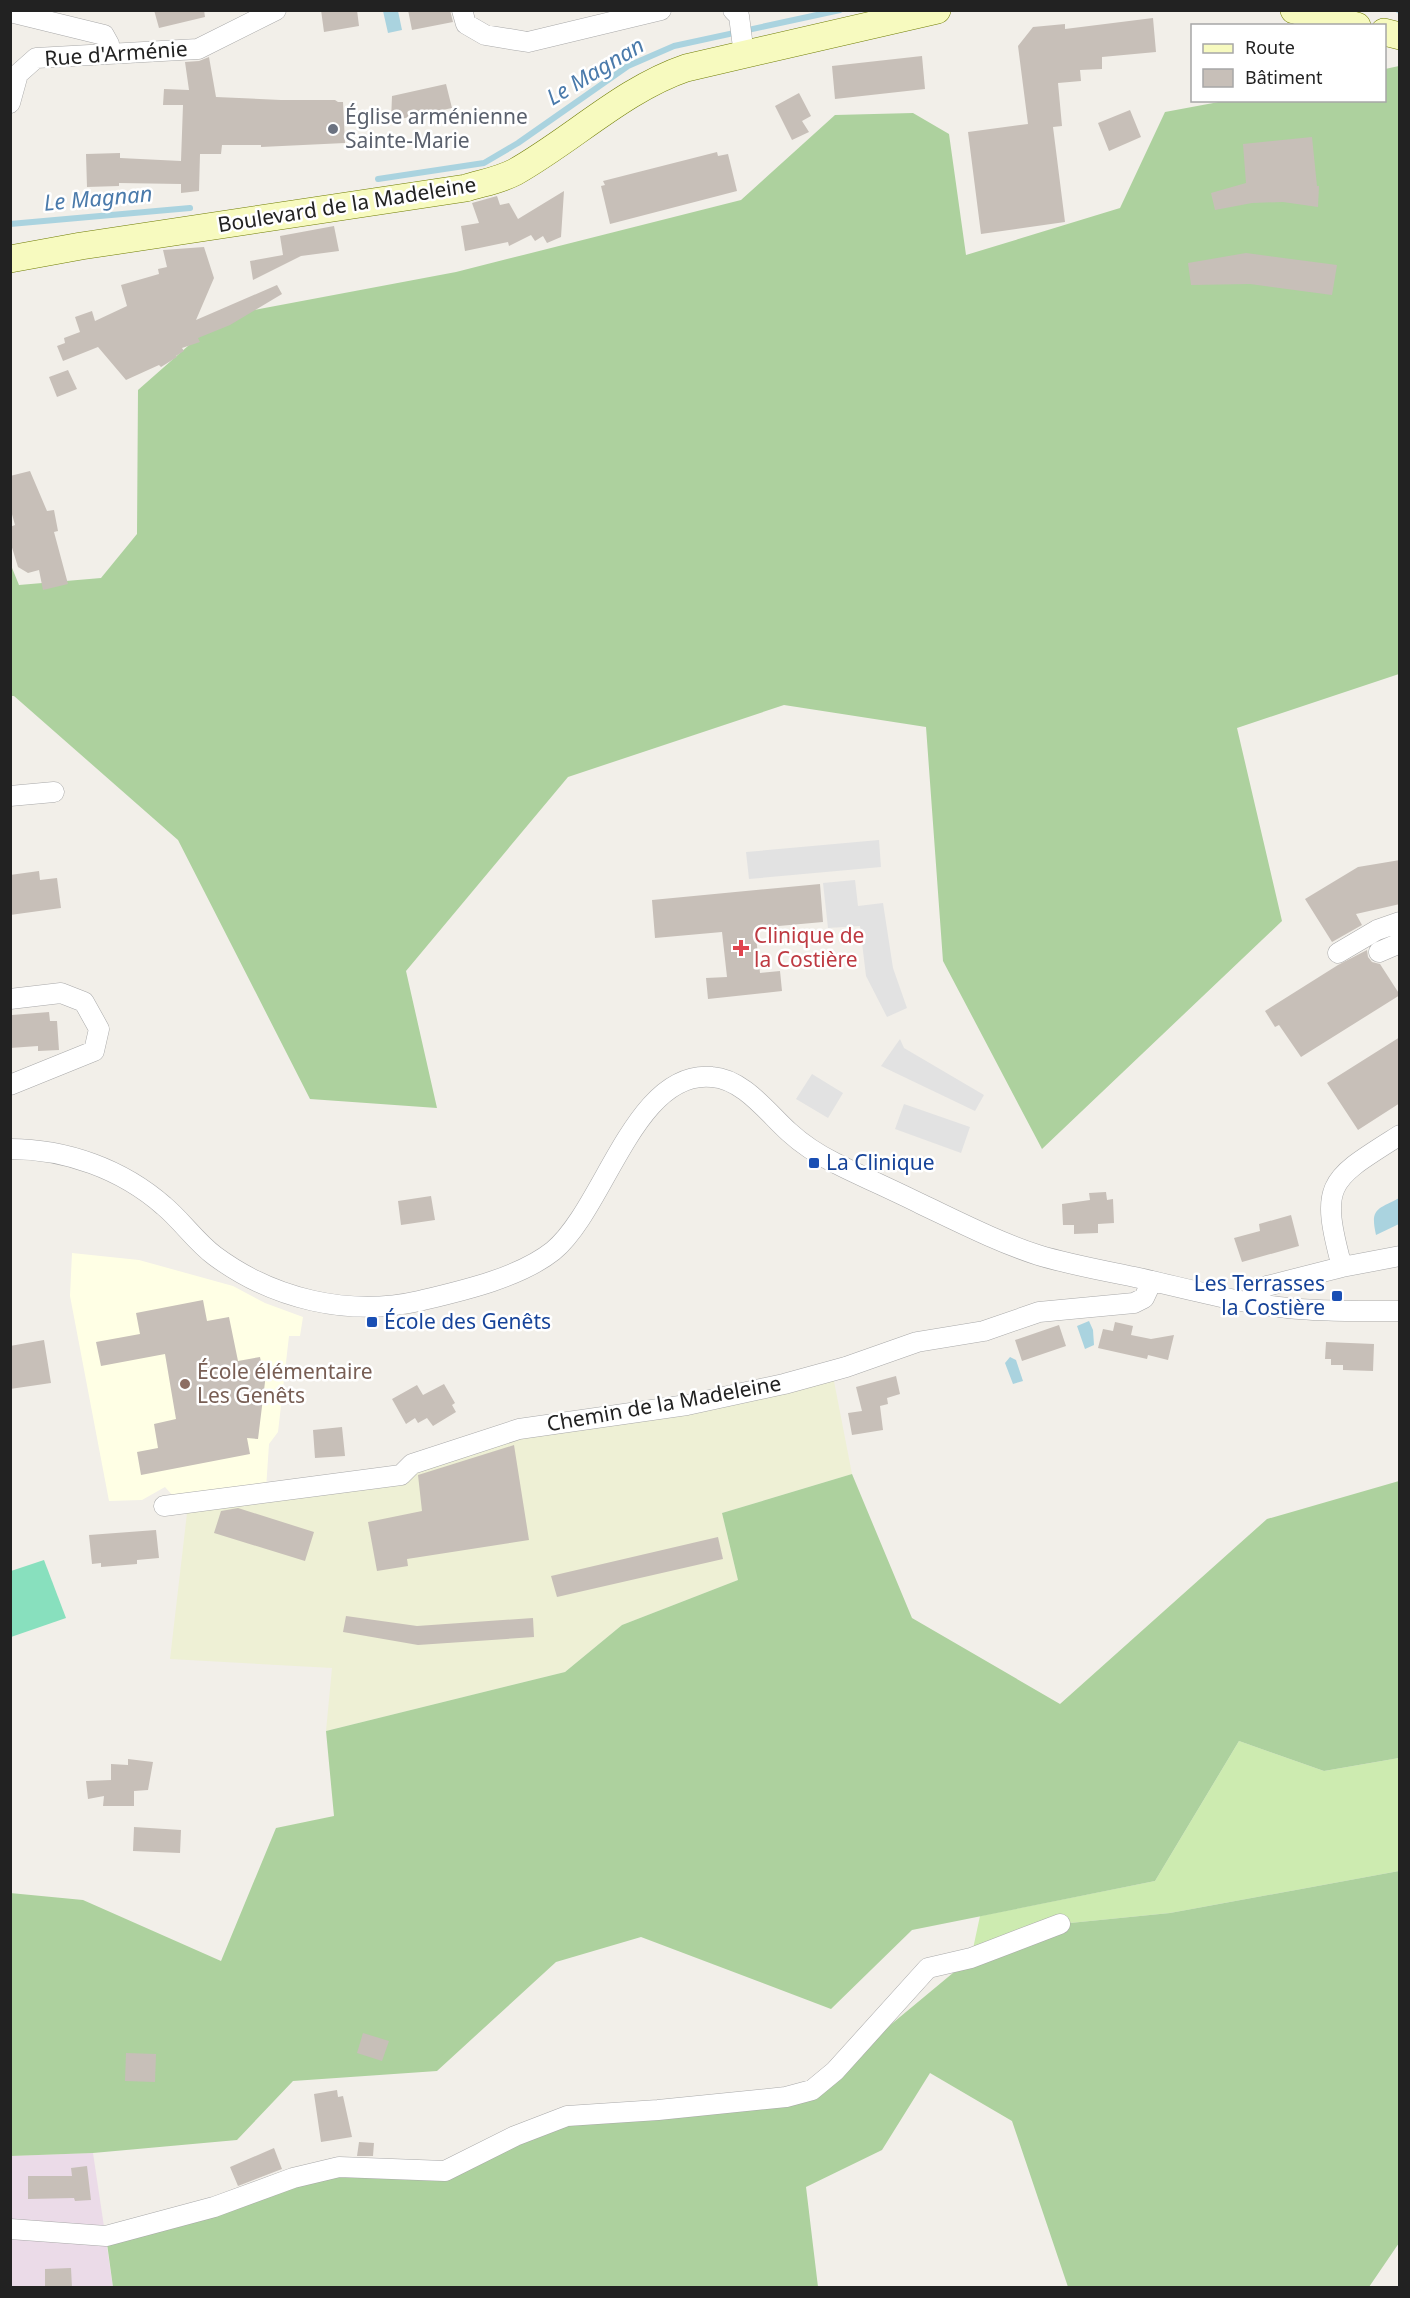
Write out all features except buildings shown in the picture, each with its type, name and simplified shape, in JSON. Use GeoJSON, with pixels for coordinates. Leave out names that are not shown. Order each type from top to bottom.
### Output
{"type":"FeatureCollection","features":[{"type":"Feature","properties":{"kind":"street","name":"Rue d'Arménie"},"geometry":{"type":"LineString","coordinates":[[10,103],[18,74],[36,58],[198,49],[276,10]]}},
{"type":"Feature","properties":{"kind":"street"},"geometry":{"type":"LineString","coordinates":[[462,10],[466,24],[485,35],[528,42],[661,10]]}},
{"type":"Feature","properties":{"kind":"street","name":"Boulevard de la Madeleine"},"geometry":{"type":"LineString","coordinates":[[10,259],[81,246],[466,188],[512,173],[558,146],[663,76],[744,47],[937,10]]}},
{"type":"Feature","properties":{"kind":"street"},"geometry":{"type":"LineString","coordinates":[[1294,10],[1349,24]]}},
{"type":"Feature","properties":{"kind":"street"},"geometry":{"type":"LineString","coordinates":[[10,12],[104,35],[109,44],[110,54]]}},
{"type":"Feature","properties":{"kind":"street"},"geometry":{"type":"LineString","coordinates":[[736,13],[744,47]]}},
{"type":"Feature","properties":{"kind":"street"},"geometry":{"type":"LineString","coordinates":[[10,796],[54,792]]}},
{"type":"Feature","properties":{"kind":"street"},"geometry":{"type":"LineString","coordinates":[[1338,953],[1377,930],[1400,922]]}},
{"type":"Feature","properties":{"kind":"street"},"geometry":{"type":"LineString","coordinates":[[1379,952],[1400,943]]}},
{"type":"Feature","properties":{"kind":"street"},"geometry":{"type":"LineString","coordinates":[[10,999],[61,993],[84,1002],[99,1029],[94,1051],[10,1085]]}},
{"type":"Feature","properties":{"kind":"street"},"geometry":{"type":"LineString","coordinates":[[10,1149],[27,1149],[68,1156],[119,1175],[166,1207],[210,1252],[261,1284],[287,1294],[322,1303],[350,1306],[394,1305],[441,1296],[494,1280],[534,1263],[550,1252],[562,1242],[587,1210],[643,1114],[673,1085],[689,1078],[711,1076],[732,1083],[751,1096],[791,1134],[821,1155],[961,1222],[1037,1254],[1249,1302],[1287,1308],[1400,1311]]}},
{"type":"Feature","properties":{"kind":"street"},"geometry":{"type":"LineString","coordinates":[[1342,1267],[1331,1228],[1329,1210],[1332,1193],[1339,1178],[1353,1164],[1400,1136]]}},
{"type":"Feature","properties":{"kind":"street"},"geometry":{"type":"LineString","coordinates":[[1249,1302],[1254,1293],[1260,1289],[1342,1267],[1400,1256]]}},
{"type":"Feature","properties":{"kind":"street","name":"Chemin de la Madeleine"},"geometry":{"type":"LineString","coordinates":[[164,1506],[401,1475],[411,1464],[519,1429],[687,1404],[784,1384],[836,1370],[917,1342],[984,1331],[1039,1312],[1134,1303],[1144,1298],[1152,1281]]}},
{"type":"Feature","properties":{"kind":"street"},"geometry":{"type":"LineString","coordinates":[[10,2229],[106,2236],[214,2207],[293,2178],[339,2168],[445,2170],[515,2136],[567,2116],[658,2110],[786,2097],[812,2090],[835,2071],[928,1968],[971,1958],[1060,1924]]}},
{"type":"Feature","properties":{"kind":"shaded area"},"geometry":{"type":"Polygon","coordinates":[[[879,840],[881,867],[749,879],[746,852],[879,840]]]}},
{"type":"Feature","properties":{"kind":"shaded area"},"geometry":{"type":"Polygon","coordinates":[[[855,880],[858,906],[883,903],[893,968],[907,1008],[887,1017],[866,976],[860,926],[828,928],[823,883],[855,880]]]}},
{"type":"Feature","properties":{"kind":"shaded area"},"geometry":{"type":"Polygon","coordinates":[[[900,1039],[904,1048],[984,1095],[975,1111],[881,1066],[900,1039]]]}},
{"type":"Feature","properties":{"kind":"shaded area"},"geometry":{"type":"Polygon","coordinates":[[[812,1074],[843,1093],[828,1118],[796,1099],[812,1074]]]}},
{"type":"Feature","properties":{"kind":"shaded area"},"geometry":{"type":"Polygon","coordinates":[[[904,1104],[970,1127],[961,1153],[895,1129],[904,1104]]]}},
{"type":"Feature","properties":{"kind":"shaded area","name":"École élémentaire Les Genêts"},"geometry":{"type":"Polygon","coordinates":[[[72,1253],[139,1260],[233,1286],[265,1303],[303,1317],[300,1336],[289,1336],[278,1432],[269,1444],[266,1489],[174,1497],[165,1487],[142,1500],[109,1501],[70,1296],[72,1253]]]}},
{"type":"Feature","properties":{"kind":"shaded area"},"geometry":{"type":"Polygon","coordinates":[[[833,1376],[852,1474],[722,1513],[738,1580],[622,1625],[565,1672],[326,1731],[332,1668],[170,1659],[187,1513],[413,1470],[521,1435],[833,1376]]]}},
{"type":"Feature","properties":{"kind":"shaded area"},"geometry":{"type":"Polygon","coordinates":[[[93,2153],[113,2287],[11,2287],[10,2156],[93,2153]]]}},
{"type":"Feature","properties":{"kind":"green space"},"geometry":{"type":"Polygon","coordinates":[[[1399,66],[1399,674],[1237,728],[1282,921],[1042,1149],[943,961],[926,727],[784,705],[568,777],[406,971],[437,1108],[310,1099],[178,840],[14,696],[11,696],[10,563],[19,585],[101,578],[137,534],[138,390],[222,316],[456,272],[741,200],[835,115],[913,113],[949,134],[966,255],[1120,208],[1165,112],[1219,102],[1386,102],[1386,69],[1399,66]]]}},
{"type":"Feature","properties":{"kind":"green space"},"geometry":{"type":"Polygon","coordinates":[[[852,1474],[912,1618],[1060,1704],[1267,1519],[1399,1481],[1399,1758],[1324,1771],[1239,1741],[1155,1881],[912,1930],[831,2009],[641,1937],[556,1962],[437,2071],[293,2081],[237,2140],[93,2153],[11,2156],[10,1893],[83,1900],[221,1961],[276,1828],[334,1816],[326,1731],[565,1672],[622,1625],[738,1580],[722,1513],[852,1474]]]}},
{"type":"Feature","properties":{"kind":"green space"},"geometry":{"type":"Polygon","coordinates":[[[44,1560],[66,1618],[11,1637],[11,1571],[44,1560]]]}},
{"type":"Feature","properties":{"kind":"green space"},"geometry":{"type":"Polygon","coordinates":[[[1239,1741],[1324,1771],[1399,1758],[1399,1871],[1170,1913],[1060,1924],[971,1958],[980,1916],[1155,1881],[1239,1741]]]}},
{"type":"Feature","properties":{"kind":"green space"},"geometry":{"type":"Polygon","coordinates":[[[1399,1871],[1399,2243],[1369,2287],[1068,2287],[1012,2121],[930,2073],[882,2150],[806,2187],[818,2287],[113,2287],[106,2236],[293,2178],[445,2171],[567,2116],[812,2090],[971,1958],[1060,1924],[1170,1913],[1399,1871]]]}},
{"type":"Feature","properties":{"kind":"water"},"geometry":{"type":"Polygon","coordinates":[[[383,11],[398,11],[402,30],[388,33],[383,11]]]}},
{"type":"Feature","properties":{"kind":"water"},"geometry":{"type":"Polygon","coordinates":[[[1399,1198],[1399,1224],[1376,1235],[1374,1220],[1377,1211],[1399,1198]]]}},
{"type":"Feature","properties":{"kind":"water"},"geometry":{"type":"Polygon","coordinates":[[[1089,1321],[1093,1330],[1094,1345],[1085,1349],[1077,1326],[1089,1321]]]}},
{"type":"Feature","properties":{"kind":"water"},"geometry":{"type":"Polygon","coordinates":[[[1010,1357],[1016,1360],[1023,1381],[1013,1384],[1005,1363],[1010,1357]]]}},
{"type":"Feature","properties":{"kind":"waterway","name":"Le Magnan"},"geometry":{"type":"LineString","coordinates":[[378,179],[484,163],[518,143],[628,66],[674,46],[840,10]]}},
{"type":"Feature","properties":{"kind":"waterway","name":"Le Magnan"},"geometry":{"type":"LineString","coordinates":[[10,224],[190,208]]}},
{"type":"Feature","properties":{"kind":"place","name":"Église arménienne Sainte-Marie"},"geometry":{"type":"Point","coordinates":[333,129]}},
{"type":"Feature","properties":{"kind":"place","name":"Clinique de la Costière"},"geometry":{"type":"Point","coordinates":[741,948]}},
{"type":"Feature","properties":{"kind":"place","name":"La Clinique"},"geometry":{"type":"Point","coordinates":[814,1163]}},
{"type":"Feature","properties":{"kind":"place","name":"Les Terrasses la Costière"},"geometry":{"type":"Point","coordinates":[1337,1296]}},
{"type":"Feature","properties":{"kind":"place","name":"École des Genêts"},"geometry":{"type":"Point","coordinates":[372,1322]}},
{"type":"Feature","properties":{"kind":"place","name":"École élémentaire Les Genêts"},"geometry":{"type":"Point","coordinates":[185,1384]}}]}
